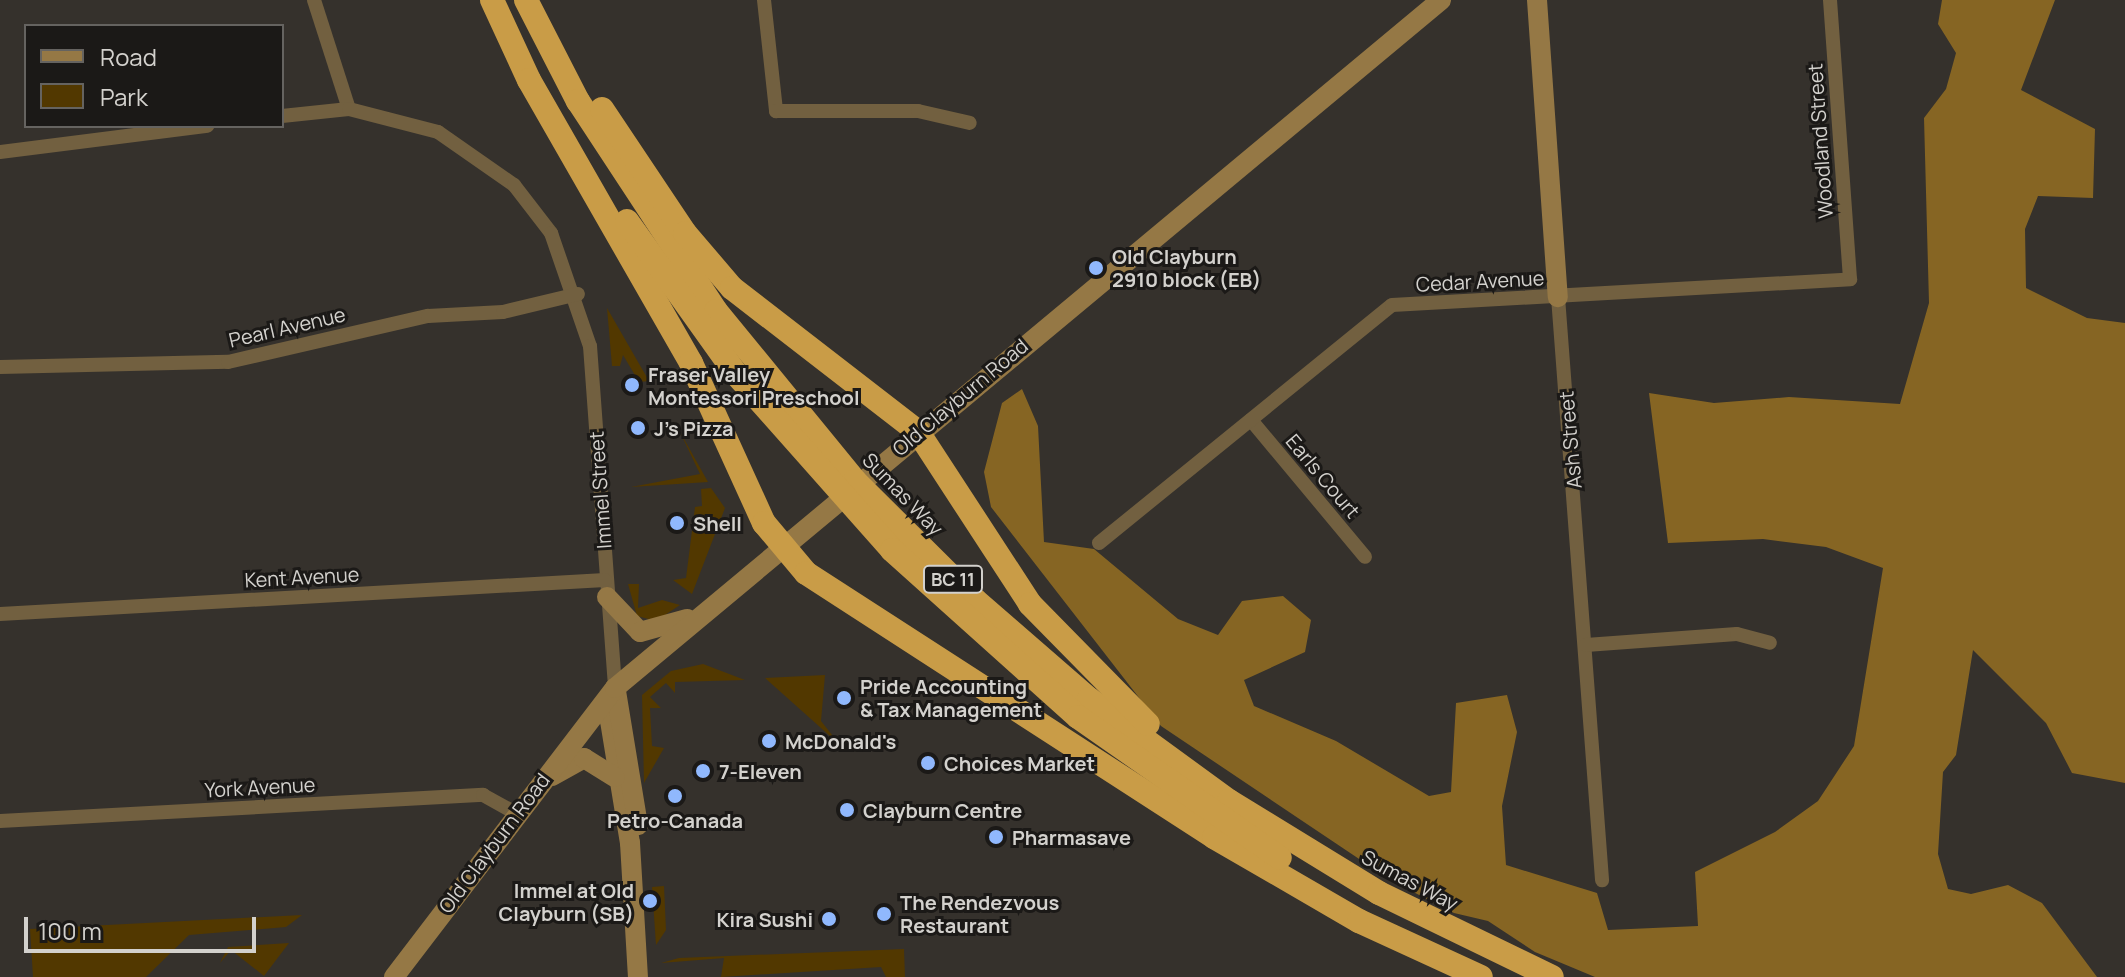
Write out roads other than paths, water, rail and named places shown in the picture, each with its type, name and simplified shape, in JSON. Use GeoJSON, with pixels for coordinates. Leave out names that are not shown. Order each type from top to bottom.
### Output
{"type":"FeatureCollection","features":[{"type":"Feature","properties":{"kind":"highway"},"geometry":{"type":"LineString","coordinates":[[492,0],[529,80],[691,363],[764,523],[791,539],[806,573],[1214,837],[1359,921],[1481,977]]}},
{"type":"Feature","properties":{"kind":"highway","name":"BC 11"},"geometry":{"type":"LineString","coordinates":[[501,0],[585,154],[675,291],[784,433],[892,550],[1037,683],[1185,797],[1350,899],[1498,977]]}},
{"type":"Feature","properties":{"kind":"highway","name":"Sumas Way"},"geometry":{"type":"LineString","coordinates":[[526,0],[652,221],[753,361],[855,481],[975,600],[1089,699],[1229,801],[1379,893],[1552,977]]}},
{"type":"Feature","properties":{"kind":"highway"},"geometry":{"type":"LineString","coordinates":[[541,0],[601,108],[708,262],[805,351],[918,432],[994,556],[1102,684],[1177,748],[1379,893]]}},
{"type":"Feature","properties":{"kind":"main road","name":"Old Clayburn Road"},"geometry":{"type":"LineString","coordinates":[[394,977],[615,688],[896,450],[1441,0]]}},
{"type":"Feature","properties":{"kind":"main road","name":"Ash Street"},"geometry":{"type":"LineString","coordinates":[[1537,0],[1558,297]]}},
{"type":"Feature","properties":{"kind":"main road"},"geometry":{"type":"LineString","coordinates":[[606,588],[640,632],[698,615]]}},
{"type":"Feature","properties":{"kind":"main road","name":"Immel Street"},"geometry":{"type":"LineString","coordinates":[[615,688],[615,777],[630,843],[638,977]]}},
{"type":"Feature","properties":{"kind":"main road","name":"Immel Street"},"geometry":{"type":"LineString","coordinates":[[615,688],[635,791],[638,830],[630,843]]}},
{"type":"Feature","properties":{"kind":"main road"},"geometry":{"type":"LineString","coordinates":[[536,788],[584,758],[615,777]]}},
{"type":"Feature","properties":{"kind":"street"},"geometry":{"type":"LineString","coordinates":[[284,116],[349,109],[314,0]]}},
{"type":"Feature","properties":{"kind":"street"},"geometry":{"type":"LineString","coordinates":[[764,0],[776,111],[918,111],[970,123]]}},
{"type":"Feature","properties":{"kind":"street","name":"Woodland Street"},"geometry":{"type":"LineString","coordinates":[[1830,0],[1850,279]]}},
{"type":"Feature","properties":{"kind":"street","name":"Immel Street"},"geometry":{"type":"LineString","coordinates":[[349,109],[438,132],[489,164],[551,233],[578,294],[590,346],[615,688]]}},
{"type":"Feature","properties":{"kind":"street"},"geometry":{"type":"LineString","coordinates":[[0,152],[191,128]]}},
{"type":"Feature","properties":{"kind":"street","name":"Cedar Avenue"},"geometry":{"type":"LineString","coordinates":[[1099,543],[1392,305],[1850,279]]}},
{"type":"Feature","properties":{"kind":"street","name":"Pearl Avenue"},"geometry":{"type":"LineString","coordinates":[[0,367],[228,362],[428,316],[503,312],[578,294]]}},
{"type":"Feature","properties":{"kind":"street","name":"Ash Street"},"geometry":{"type":"LineString","coordinates":[[1558,297],[1602,880]]}},
{"type":"Feature","properties":{"kind":"street","name":"Earls Court"},"geometry":{"type":"LineString","coordinates":[[1251,420],[1365,557]]}},
{"type":"Feature","properties":{"kind":"street","name":"Kent Avenue"},"geometry":{"type":"LineString","coordinates":[[0,614],[606,588]]}},
{"type":"Feature","properties":{"kind":"street"},"geometry":{"type":"LineString","coordinates":[[1586,645],[1737,634],[1770,643]]}},
{"type":"Feature","properties":{"kind":"street","name":"York Avenue"},"geometry":{"type":"LineString","coordinates":[[0,821],[483,795],[517,814]]}},
{"type":"Feature","properties":{"kind":"place","name":"Old Clayburn 2910 block (EB)"},"geometry":{"type":"Point","coordinates":[1096,268]}},
{"type":"Feature","properties":{"kind":"place","name":"Fraser Valley Montessori Preschool"},"geometry":{"type":"Point","coordinates":[632,385]}},
{"type":"Feature","properties":{"kind":"place","name":"J's Pizza"},"geometry":{"type":"Point","coordinates":[638,428]}},
{"type":"Feature","properties":{"kind":"place","name":"Shell"},"geometry":{"type":"Point","coordinates":[677,523]}},
{"type":"Feature","properties":{"kind":"place","name":"Pride Accounting & Tax Management"},"geometry":{"type":"Point","coordinates":[844,698]}},
{"type":"Feature","properties":{"kind":"place","name":"McDonald's"},"geometry":{"type":"Point","coordinates":[769,741]}},
{"type":"Feature","properties":{"kind":"place","name":"Choices Market"},"geometry":{"type":"Point","coordinates":[928,763]}},
{"type":"Feature","properties":{"kind":"place","name":"7-Eleven"},"geometry":{"type":"Point","coordinates":[703,771]}},
{"type":"Feature","properties":{"kind":"place","name":"Petro-Canada"},"geometry":{"type":"Point","coordinates":[675,796]}},
{"type":"Feature","properties":{"kind":"place","name":"Clayburn Centre"},"geometry":{"type":"Point","coordinates":[847,810]}},
{"type":"Feature","properties":{"kind":"place","name":"Pharmasave"},"geometry":{"type":"Point","coordinates":[996,837]}},
{"type":"Feature","properties":{"kind":"place","name":"Immel at Old Clayburn (SB)"},"geometry":{"type":"Point","coordinates":[650,901]}},
{"type":"Feature","properties":{"kind":"place","name":"The Rendezvous Restaurant"},"geometry":{"type":"Point","coordinates":[884,914]}},
{"type":"Feature","properties":{"kind":"place","name":"Kira Sushi"},"geometry":{"type":"Point","coordinates":[829,919]}}]}
